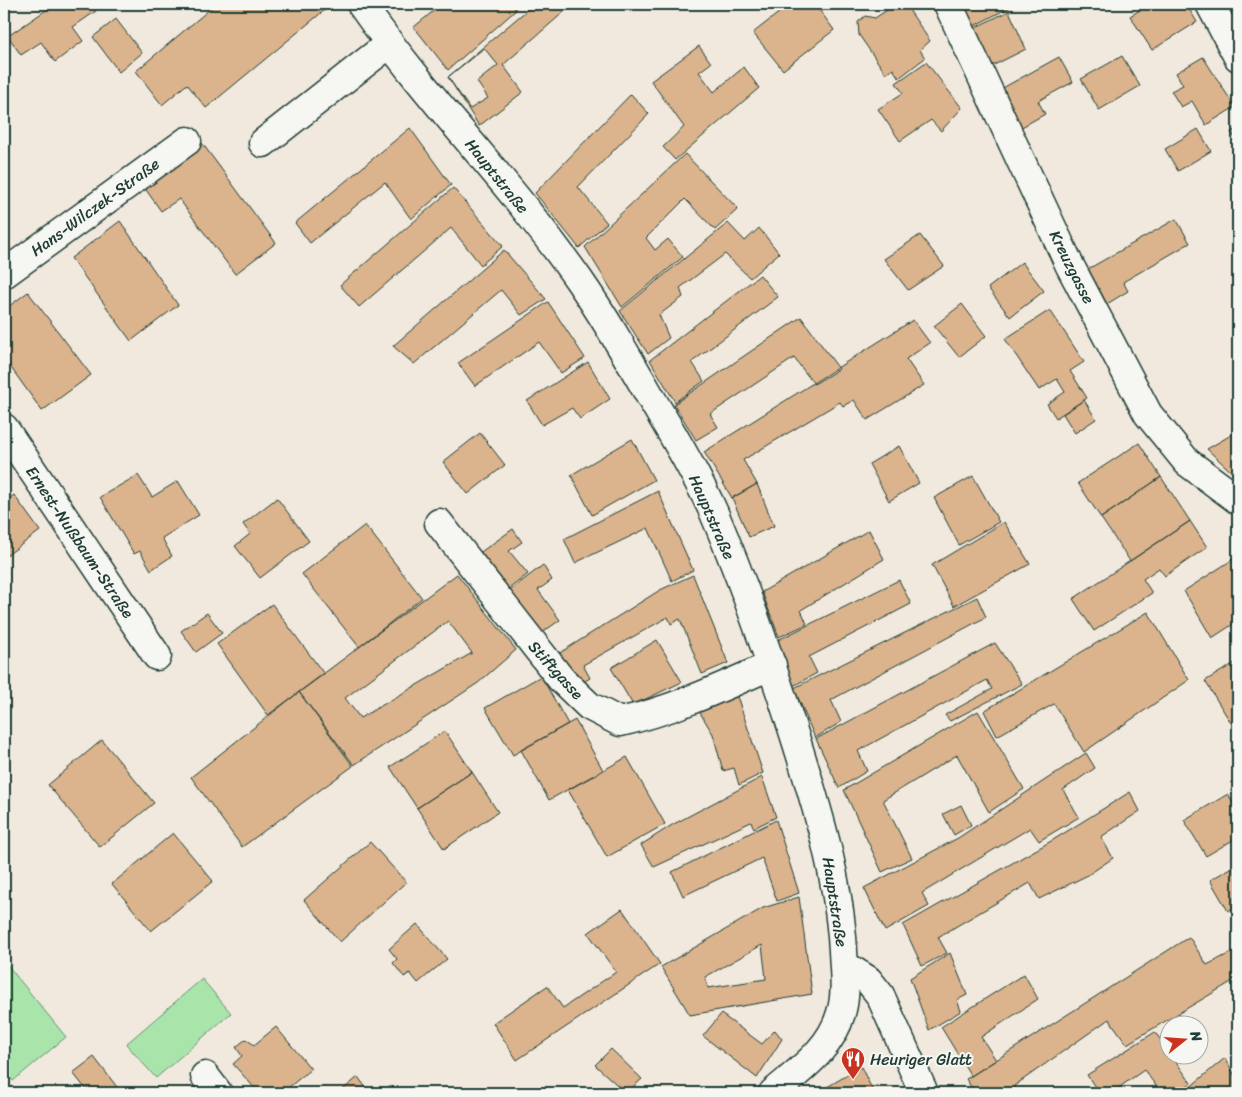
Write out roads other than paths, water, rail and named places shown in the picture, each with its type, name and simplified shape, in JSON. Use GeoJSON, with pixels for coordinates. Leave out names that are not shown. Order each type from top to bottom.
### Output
{"type":"FeatureCollection","features":[{"type":"Feature","properties":{"kind":"street","name":"Hauptstraße"},"geometry":{"type":"LineString","coordinates":[[361,4],[389,44],[525,209],[578,280],[621,345],[671,432],[713,512],[772,665],[814,800],[831,862],[842,921],[844,965],[844,1000],[835,1027],[821,1052],[773,1093]]}},
{"type":"Feature","properties":{"kind":"street","name":"Kreuzgasse"},"geometry":{"type":"LineString","coordinates":[[948,4],[1070,266],[1148,414],[1187,462],[1238,500]]}},
{"type":"Feature","properties":{"kind":"street"},"geometry":{"type":"LineString","coordinates":[[1210,4],[1238,58]]}},
{"type":"Feature","properties":{"kind":"street"},"geometry":{"type":"LineString","coordinates":[[263,143],[389,44]]}},
{"type":"Feature","properties":{"kind":"street","name":"Hans-Wilczek-Straße"},"geometry":{"type":"LineString","coordinates":[[4,274],[187,141]]}},
{"type":"Feature","properties":{"kind":"street","name":"Ernest-Nußbaum-Straße"},"geometry":{"type":"LineString","coordinates":[[4,428],[157,656]]}},
{"type":"Feature","properties":{"kind":"street","name":"Stiftgasse"},"geometry":{"type":"LineString","coordinates":[[439,523],[561,679],[589,706],[620,722],[656,714],[682,705],[772,665]]}},
{"type":"Feature","properties":{"kind":"street"},"geometry":{"type":"LineString","coordinates":[[844,965],[868,980],[880,995],[924,1093]]}},
{"type":"Feature","properties":{"kind":"place","name":"Heuriger Glatt"},"geometry":{"type":"Point","coordinates":[853,1080]}}]}
